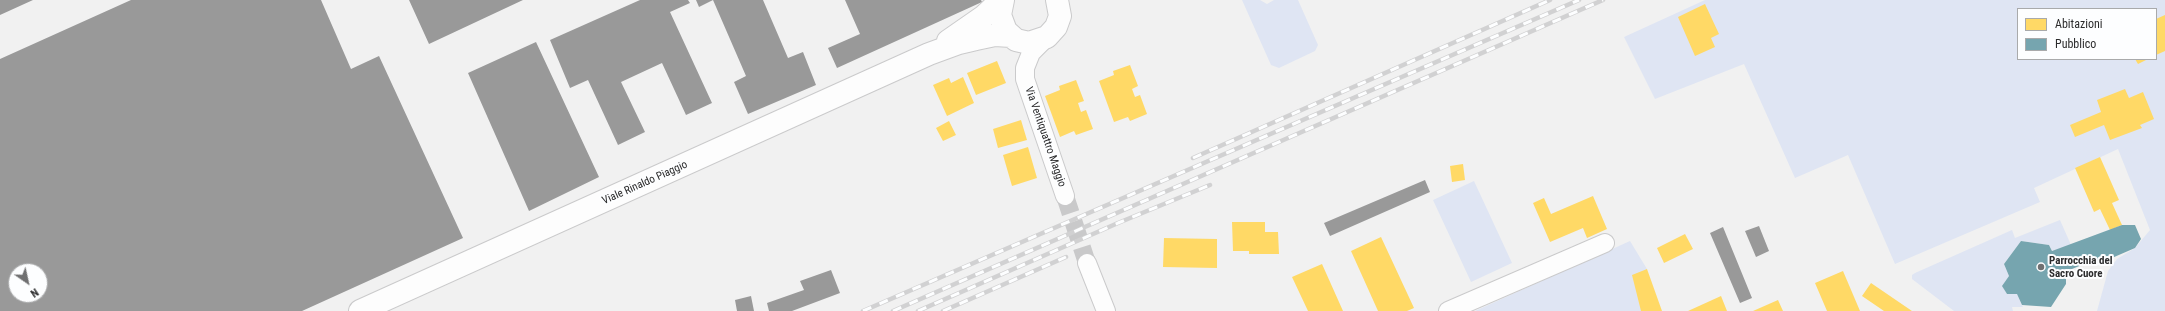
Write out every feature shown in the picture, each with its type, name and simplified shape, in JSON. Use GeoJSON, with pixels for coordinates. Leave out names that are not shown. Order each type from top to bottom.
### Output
{"type":"FeatureCollection","features":[{"type":"Feature","properties":{"kind":"street"},"geometry":{"type":"LineString","coordinates":[[1002,0],[1000,20],[1011,36],[1021,42],[1029,43],[1047,37],[1058,23],[1060,16],[1058,1]]}},
{"type":"Feature","properties":{"kind":"street","name":"Viale Rinaldo Piaggio"},"geometry":{"type":"LineString","coordinates":[[929,54],[984,16],[1002,0]]}},
{"type":"Feature","properties":{"kind":"street","name":"Viale Rinaldo Piaggio"},"geometry":{"type":"LineString","coordinates":[[360,311],[929,54],[958,42],[995,35],[1011,36]]}},
{"type":"Feature","properties":{"kind":"street","name":"Via Ventiquattro Maggio"},"geometry":{"type":"LineString","coordinates":[[1047,37],[1031,53],[1025,68],[1025,79],[1065,196]]}},
{"type":"Feature","properties":{"kind":"street"},"geometry":{"type":"LineString","coordinates":[[1448,311],[1605,243]]}},
{"type":"Feature","properties":{"kind":"street"},"geometry":{"type":"LineString","coordinates":[[1087,263],[1106,311]]}},
{"type":"Feature","properties":{"kind":"shaded area"},"geometry":{"type":"Polygon","coordinates":[[[1242,0],[1260,0],[1267,4],[1274,0],[1298,0],[1318,45],[1315,51],[1279,68],[1271,65],[1242,0]]]}},
{"type":"Feature","properties":{"kind":"shaded area"},"geometry":{"type":"Polygon","coordinates":[[[1705,0],[2165,0],[2165,311],[2097,311],[2108,271],[2117,259],[2135,248],[2150,230],[2118,149],[2034,188],[2040,202],[1895,264],[1848,155],[1795,178],[1744,64],[1655,99],[1624,37],[1705,0]]]}},
{"type":"Feature","properties":{"kind":"shaded area"},"geometry":{"type":"Polygon","coordinates":[[[1474,181],[1512,263],[1471,282],[1433,200],[1474,181]]]}},
{"type":"Feature","properties":{"kind":"shaded area"},"geometry":{"type":"Polygon","coordinates":[[[2060,220],[2071,245],[2052,251],[2049,245],[2021,241],[2004,264],[2009,276],[2003,287],[2007,294],[2017,294],[2023,307],[2012,307],[2013,311],[1954,311],[1912,279],[1912,275],[1915,273],[2012,230],[2015,238],[2060,220]]]}},
{"type":"Feature","properties":{"kind":"shaded area"},"geometry":{"type":"Polygon","coordinates":[[[1630,241],[1647,269],[1641,311],[1475,311],[1630,241]]]}},
{"type":"Feature","properties":{"kind":"building: Abitazioni"},"geometry":{"type":"Polygon","coordinates":[[[1705,4],[1719,34],[1711,38],[1715,47],[1695,56],[1678,17],[1705,4]]]}},
{"type":"Feature","properties":{"kind":"building: Abitazioni"},"geometry":{"type":"Polygon","coordinates":[[[2165,15],[2165,51],[2157,55],[2157,19],[2165,15]]]}},
{"type":"Feature","properties":{"kind":"building: Abitazioni"},"geometry":{"type":"Polygon","coordinates":[[[2136,60],[2146,60],[2138,64],[2136,60]]]}},
{"type":"Feature","properties":{"kind":"building: Abitazioni"},"geometry":{"type":"Polygon","coordinates":[[[997,61],[1006,83],[976,95],[967,73],[997,61]]]}},
{"type":"Feature","properties":{"kind":"building: Abitazioni"},"geometry":{"type":"Polygon","coordinates":[[[1130,65],[1138,86],[1132,89],[1135,97],[1140,95],[1147,114],[1130,121],[1128,117],[1114,122],[1099,81],[1114,75],[1113,71],[1130,65]]]}},
{"type":"Feature","properties":{"kind":"building: Abitazioni"},"geometry":{"type":"Polygon","coordinates":[[[963,77],[974,103],[947,116],[933,85],[949,78],[951,83],[963,77]]]}},
{"type":"Feature","properties":{"kind":"building: Abitazioni"},"geometry":{"type":"Polygon","coordinates":[[[1076,80],[1084,101],[1078,103],[1081,112],[1086,110],[1093,129],[1076,135],[1074,131],[1060,137],[1045,96],[1060,90],[1059,86],[1076,80]]]}},
{"type":"Feature","properties":{"kind":"building: Abitazioni"},"geometry":{"type":"Polygon","coordinates":[[[2125,89],[2129,98],[2143,92],[2154,119],[2140,125],[2142,128],[2110,140],[2104,125],[2075,137],[2070,125],[2101,112],[2097,100],[2125,89]]]}},
{"type":"Feature","properties":{"kind":"building: Abitazioni"},"geometry":{"type":"Polygon","coordinates":[[[1021,120],[1027,140],[998,148],[993,129],[1021,120]]]}},
{"type":"Feature","properties":{"kind":"building: Abitazioni"},"geometry":{"type":"Polygon","coordinates":[[[949,121],[956,135],[943,141],[936,128],[949,121]]]}},
{"type":"Feature","properties":{"kind":"building: Abitazioni"},"geometry":{"type":"Polygon","coordinates":[[[1028,147],[1037,178],[1012,186],[1003,155],[1028,147]]]}},
{"type":"Feature","properties":{"kind":"building: Abitazioni"},"geometry":{"type":"Polygon","coordinates":[[[2100,157],[2119,200],[2112,203],[2122,225],[2110,230],[2100,209],[2094,212],[2075,168],[2100,157]]]}},
{"type":"Feature","properties":{"kind":"building: Abitazioni"},"geometry":{"type":"Polygon","coordinates":[[[1463,164],[1465,180],[1452,182],[1450,166],[1463,164]]]}},
{"type":"Feature","properties":{"kind":"building: Abitazioni"},"geometry":{"type":"Polygon","coordinates":[[[1593,196],[1607,229],[1587,238],[1583,228],[1550,242],[1533,203],[1544,198],[1551,214],[1593,196]]]}},
{"type":"Feature","properties":{"kind":"building: Abitazioni"},"geometry":{"type":"Polygon","coordinates":[[[1232,222],[1265,222],[1265,232],[1278,232],[1279,254],[1249,254],[1249,251],[1233,251],[1232,222]]]}},
{"type":"Feature","properties":{"kind":"building: Abitazioni"},"geometry":{"type":"Polygon","coordinates":[[[1685,234],[1693,249],[1664,263],[1657,248],[1685,234]]]}},
{"type":"Feature","properties":{"kind":"building: Abitazioni"},"geometry":{"type":"Polygon","coordinates":[[[1381,237],[1414,308],[1407,311],[1378,311],[1351,251],[1381,237]]]}},
{"type":"Feature","properties":{"kind":"building: Abitazioni"},"geometry":{"type":"Polygon","coordinates":[[[1164,238],[1217,239],[1217,268],[1163,267],[1164,238]]]}},
{"type":"Feature","properties":{"kind":"building: Abitazioni"},"geometry":{"type":"Polygon","coordinates":[[[1322,264],[1343,311],[1308,311],[1292,277],[1322,264]]]}},
{"type":"Feature","properties":{"kind":"building: Abitazioni"},"geometry":{"type":"Polygon","coordinates":[[[1647,269],[1662,311],[1641,311],[1632,275],[1647,269]]]}},
{"type":"Feature","properties":{"kind":"building: Abitazioni"},"geometry":{"type":"Polygon","coordinates":[[[1843,271],[1860,311],[1827,311],[1815,283],[1843,271]]]}},
{"type":"Feature","properties":{"kind":"building: Abitazioni"},"geometry":{"type":"Polygon","coordinates":[[[1871,283],[1912,311],[1884,311],[1862,296],[1871,283]]]}},
{"type":"Feature","properties":{"kind":"building: Abitazioni"},"geometry":{"type":"Polygon","coordinates":[[[1721,296],[1727,311],[1688,311],[1721,296]]]}},
{"type":"Feature","properties":{"kind":"building: Abitazioni"},"geometry":{"type":"Polygon","coordinates":[[[1778,300],[1783,311],[1753,311],[1778,300]]]}},
{"type":"Feature","properties":{"kind":"building: Pubblico","name":"Parrocchia del Sacro Cuore"},"geometry":{"type":"Polygon","coordinates":[[[2122,225],[2135,225],[2141,239],[2135,248],[2098,264],[2089,262],[2072,269],[2066,278],[2066,284],[2051,307],[2022,305],[2017,294],[2007,294],[2002,286],[2009,276],[2004,264],[2021,241],[2049,245],[2052,251],[2122,225]]]}},
{"type":"Feature","properties":{"kind":"building: Industria"},"geometry":{"type":"Polygon","coordinates":[[[0,0],[33,0],[0,15],[0,0]]]}},
{"type":"Feature","properties":{"kind":"building: Industria"},"geometry":{"type":"Polygon","coordinates":[[[131,0],[321,0],[351,69],[379,56],[463,238],[302,311],[0,311],[0,59],[131,0]]]}},
{"type":"Feature","properties":{"kind":"building: Industria"},"geometry":{"type":"Polygon","coordinates":[[[409,0],[523,0],[429,44],[409,0]]]}},
{"type":"Feature","properties":{"kind":"building: Industria"},"geometry":{"type":"Polygon","coordinates":[[[640,0],[688,0],[690,3],[670,12],[712,103],[686,115],[662,63],[621,82],[645,132],[618,145],[588,80],[570,88],[550,40],[640,0]]]}},
{"type":"Feature","properties":{"kind":"building: Industria"},"geometry":{"type":"Polygon","coordinates":[[[696,0],[713,0],[699,7],[696,0]]]}},
{"type":"Feature","properties":{"kind":"building: Industria"},"geometry":{"type":"Polygon","coordinates":[[[713,0],[763,0],[788,58],[803,52],[816,85],[748,114],[734,82],[746,76],[713,0]]]}},
{"type":"Feature","properties":{"kind":"building: Industria"},"geometry":{"type":"Polygon","coordinates":[[[845,0],[981,0],[982,2],[837,68],[828,48],[860,34],[845,0]]]}},
{"type":"Feature","properties":{"kind":"building: Industria"},"geometry":{"type":"Polygon","coordinates":[[[536,42],[599,177],[529,211],[468,73],[536,42]]]}},
{"type":"Feature","properties":{"kind":"building: Industria"},"geometry":{"type":"Polygon","coordinates":[[[1425,180],[1430,192],[1330,236],[1324,223],[1425,180]]]}},
{"type":"Feature","properties":{"kind":"building: Industria"},"geometry":{"type":"Polygon","coordinates":[[[1759,226],[1769,251],[1756,257],[1745,231],[1759,226]]]}},
{"type":"Feature","properties":{"kind":"building: Industria"},"geometry":{"type":"Polygon","coordinates":[[[1723,227],[1752,298],[1740,303],[1710,233],[1723,227]]]}},
{"type":"Feature","properties":{"kind":"building: Industria"},"geometry":{"type":"Polygon","coordinates":[[[831,270],[840,293],[792,311],[769,311],[767,303],[804,290],[800,281],[831,270]]]}},
{"type":"Feature","properties":{"kind":"building: Industria"},"geometry":{"type":"Polygon","coordinates":[[[751,296],[754,311],[737,311],[735,300],[751,296]]]}},
{"type":"Feature","properties":{"kind":"tunnel"},"geometry":{"type":"LineString","coordinates":[[1065,196],[1087,263]]}},
{"type":"Feature","properties":{"kind":"railway"},"geometry":{"type":"LineString","coordinates":[[1193,158],[1550,0]]}},
{"type":"Feature","properties":{"kind":"railway"},"geometry":{"type":"LineString","coordinates":[[863,311],[1579,0]]}},
{"type":"Feature","properties":{"kind":"railway"},"geometry":{"type":"LineString","coordinates":[[893,311],[1603,0]]}},
{"type":"Feature","properties":{"kind":"railway"},"geometry":{"type":"LineString","coordinates":[[918,311],[1118,223],[1210,185]]}},
{"type":"Feature","properties":{"kind":"railway"},"geometry":{"type":"LineString","coordinates":[[943,311],[1066,257]]}},
{"type":"Feature","properties":{"kind":"place","name":"Parrocchia del Sacro Cuore"},"geometry":{"type":"Point","coordinates":[2041,267]}}]}
